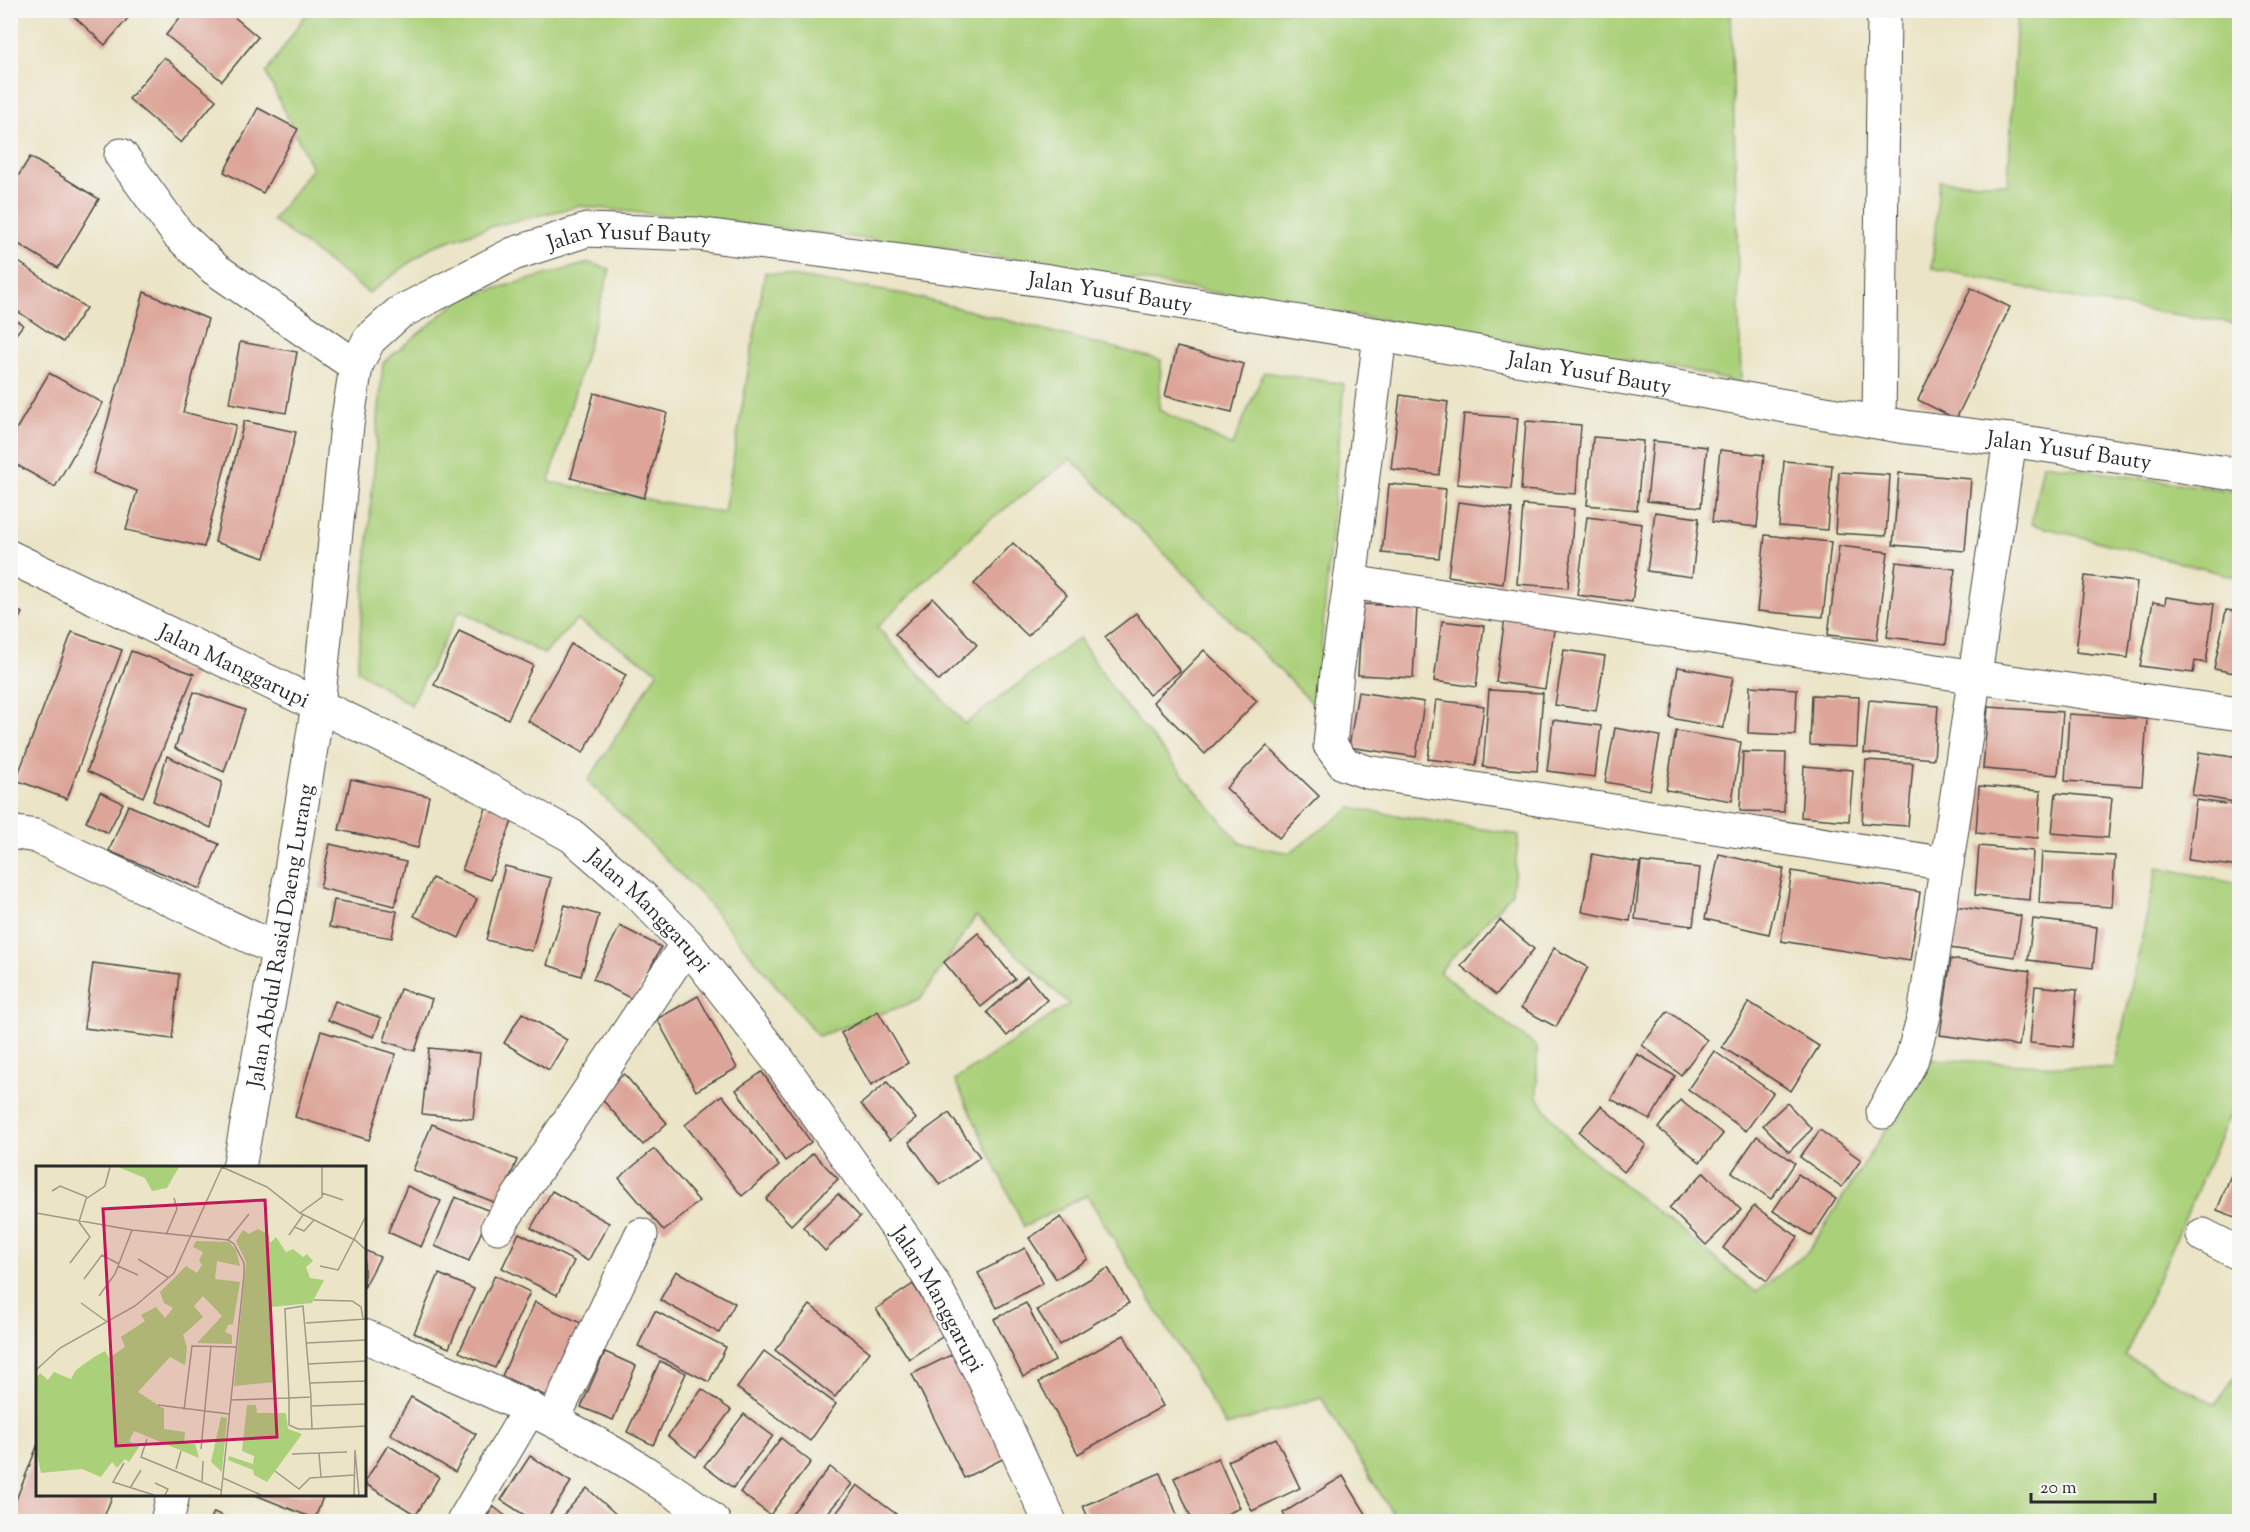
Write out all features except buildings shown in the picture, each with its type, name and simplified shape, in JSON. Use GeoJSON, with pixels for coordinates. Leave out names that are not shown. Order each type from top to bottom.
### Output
{"type":"FeatureCollection","features":[{"type":"Feature","properties":{"kind":"street"},"geometry":{"type":"LineString","coordinates":[[1879,421],[1884,10]]}},
{"type":"Feature","properties":{"kind":"street"},"geometry":{"type":"LineString","coordinates":[[121,155],[178,234],[215,269],[356,366]]}},
{"type":"Feature","properties":{"kind":"street","name":"Jalan Yusuf Bauty"},"geometry":{"type":"LineString","coordinates":[[318,705],[346,437],[356,366],[369,340],[399,313],[513,254],[587,230],[697,234],[1043,280],[1380,334],[1905,427],[2010,440],[2240,475]]}},
{"type":"Feature","properties":{"kind":"street"},"geometry":{"type":"LineString","coordinates":[[1380,334],[1337,672],[1330,746],[1344,764],[1366,772],[1947,864]]}},
{"type":"Feature","properties":{"kind":"street"},"geometry":{"type":"LineString","coordinates":[[1883,1112],[1911,1062],[1924,1016],[2010,440]]}},
{"type":"Feature","properties":{"kind":"street","name":"Jalan Manggarupi"},"geometry":{"type":"LineString","coordinates":[[10,557],[444,766],[572,836],[641,896],[687,944],[779,1061],[916,1256],[985,1381],[1050,1521]]}},
{"type":"Feature","properties":{"kind":"street"},"geometry":{"type":"LineString","coordinates":[[1350,582],[1976,677],[2240,714]]}},
{"type":"Feature","properties":{"kind":"street","name":"Jalan Abdul Rasid Daeng Lurang"},"geometry":{"type":"LineString","coordinates":[[239,1166],[278,950],[318,705]]}},
{"type":"Feature","properties":{"kind":"street"},"geometry":{"type":"LineString","coordinates":[[10,832],[36,836],[278,950]]}},
{"type":"Feature","properties":{"kind":"street"},"geometry":{"type":"LineString","coordinates":[[498,1227],[687,944]]}},
{"type":"Feature","properties":{"kind":"street"},"geometry":{"type":"LineString","coordinates":[[463,1521],[542,1414],[641,1235]]}},
{"type":"Feature","properties":{"kind":"street"},"geometry":{"type":"LineString","coordinates":[[2203,1235],[2240,1254]]}},
{"type":"Feature","properties":{"kind":"street"},"geometry":{"type":"LineString","coordinates":[[366,1337],[542,1414],[622,1458],[700,1509],[714,1521]]}},
{"type":"Feature","properties":{"kind":"street"},"geometry":{"type":"LineString","coordinates":[[167,1521],[173,1496]]}},
{"type":"Feature","properties":{"kind":"green space"},"geometry":{"type":"Polygon","coordinates":[[[309,10],[1731,11],[1741,384],[1697,372],[938,247],[580,206],[489,227],[431,247],[369,293],[273,220],[312,168],[266,73],[309,10]]]}},
{"type":"Feature","properties":{"kind":"green space"},"geometry":{"type":"Polygon","coordinates":[[[2017,11],[2239,11],[2239,324],[2093,302],[1932,268],[1939,181],[2008,184],[2017,11]]]}},
{"type":"Feature","properties":{"kind":"green space"},"geometry":{"type":"Polygon","coordinates":[[[589,263],[610,269],[549,482],[724,513],[765,272],[904,294],[1161,360],[1159,410],[1232,446],[1264,372],[1344,384],[1316,707],[1071,459],[987,522],[877,627],[965,724],[1079,638],[1119,698],[1240,843],[1289,853],[1351,808],[1519,835],[1512,893],[1439,972],[1537,1047],[1537,1097],[1570,1141],[1756,1292],[1808,1252],[1931,1059],[2114,1069],[2157,867],[2239,884],[2239,1094],[2125,1356],[2216,1405],[2239,1370],[2239,1521],[1397,1521],[1321,1397],[1226,1426],[1087,1195],[1024,1227],[955,1080],[1069,1004],[976,916],[920,1000],[818,1036],[701,895],[588,781],[658,671],[577,620],[544,654],[460,610],[411,705],[357,670],[383,363],[462,298],[589,263]]]}},
{"type":"Feature","properties":{"kind":"green space"},"geometry":{"type":"Polygon","coordinates":[[[2043,464],[2239,492],[2239,578],[2031,524],[2043,464]]]}}]}
